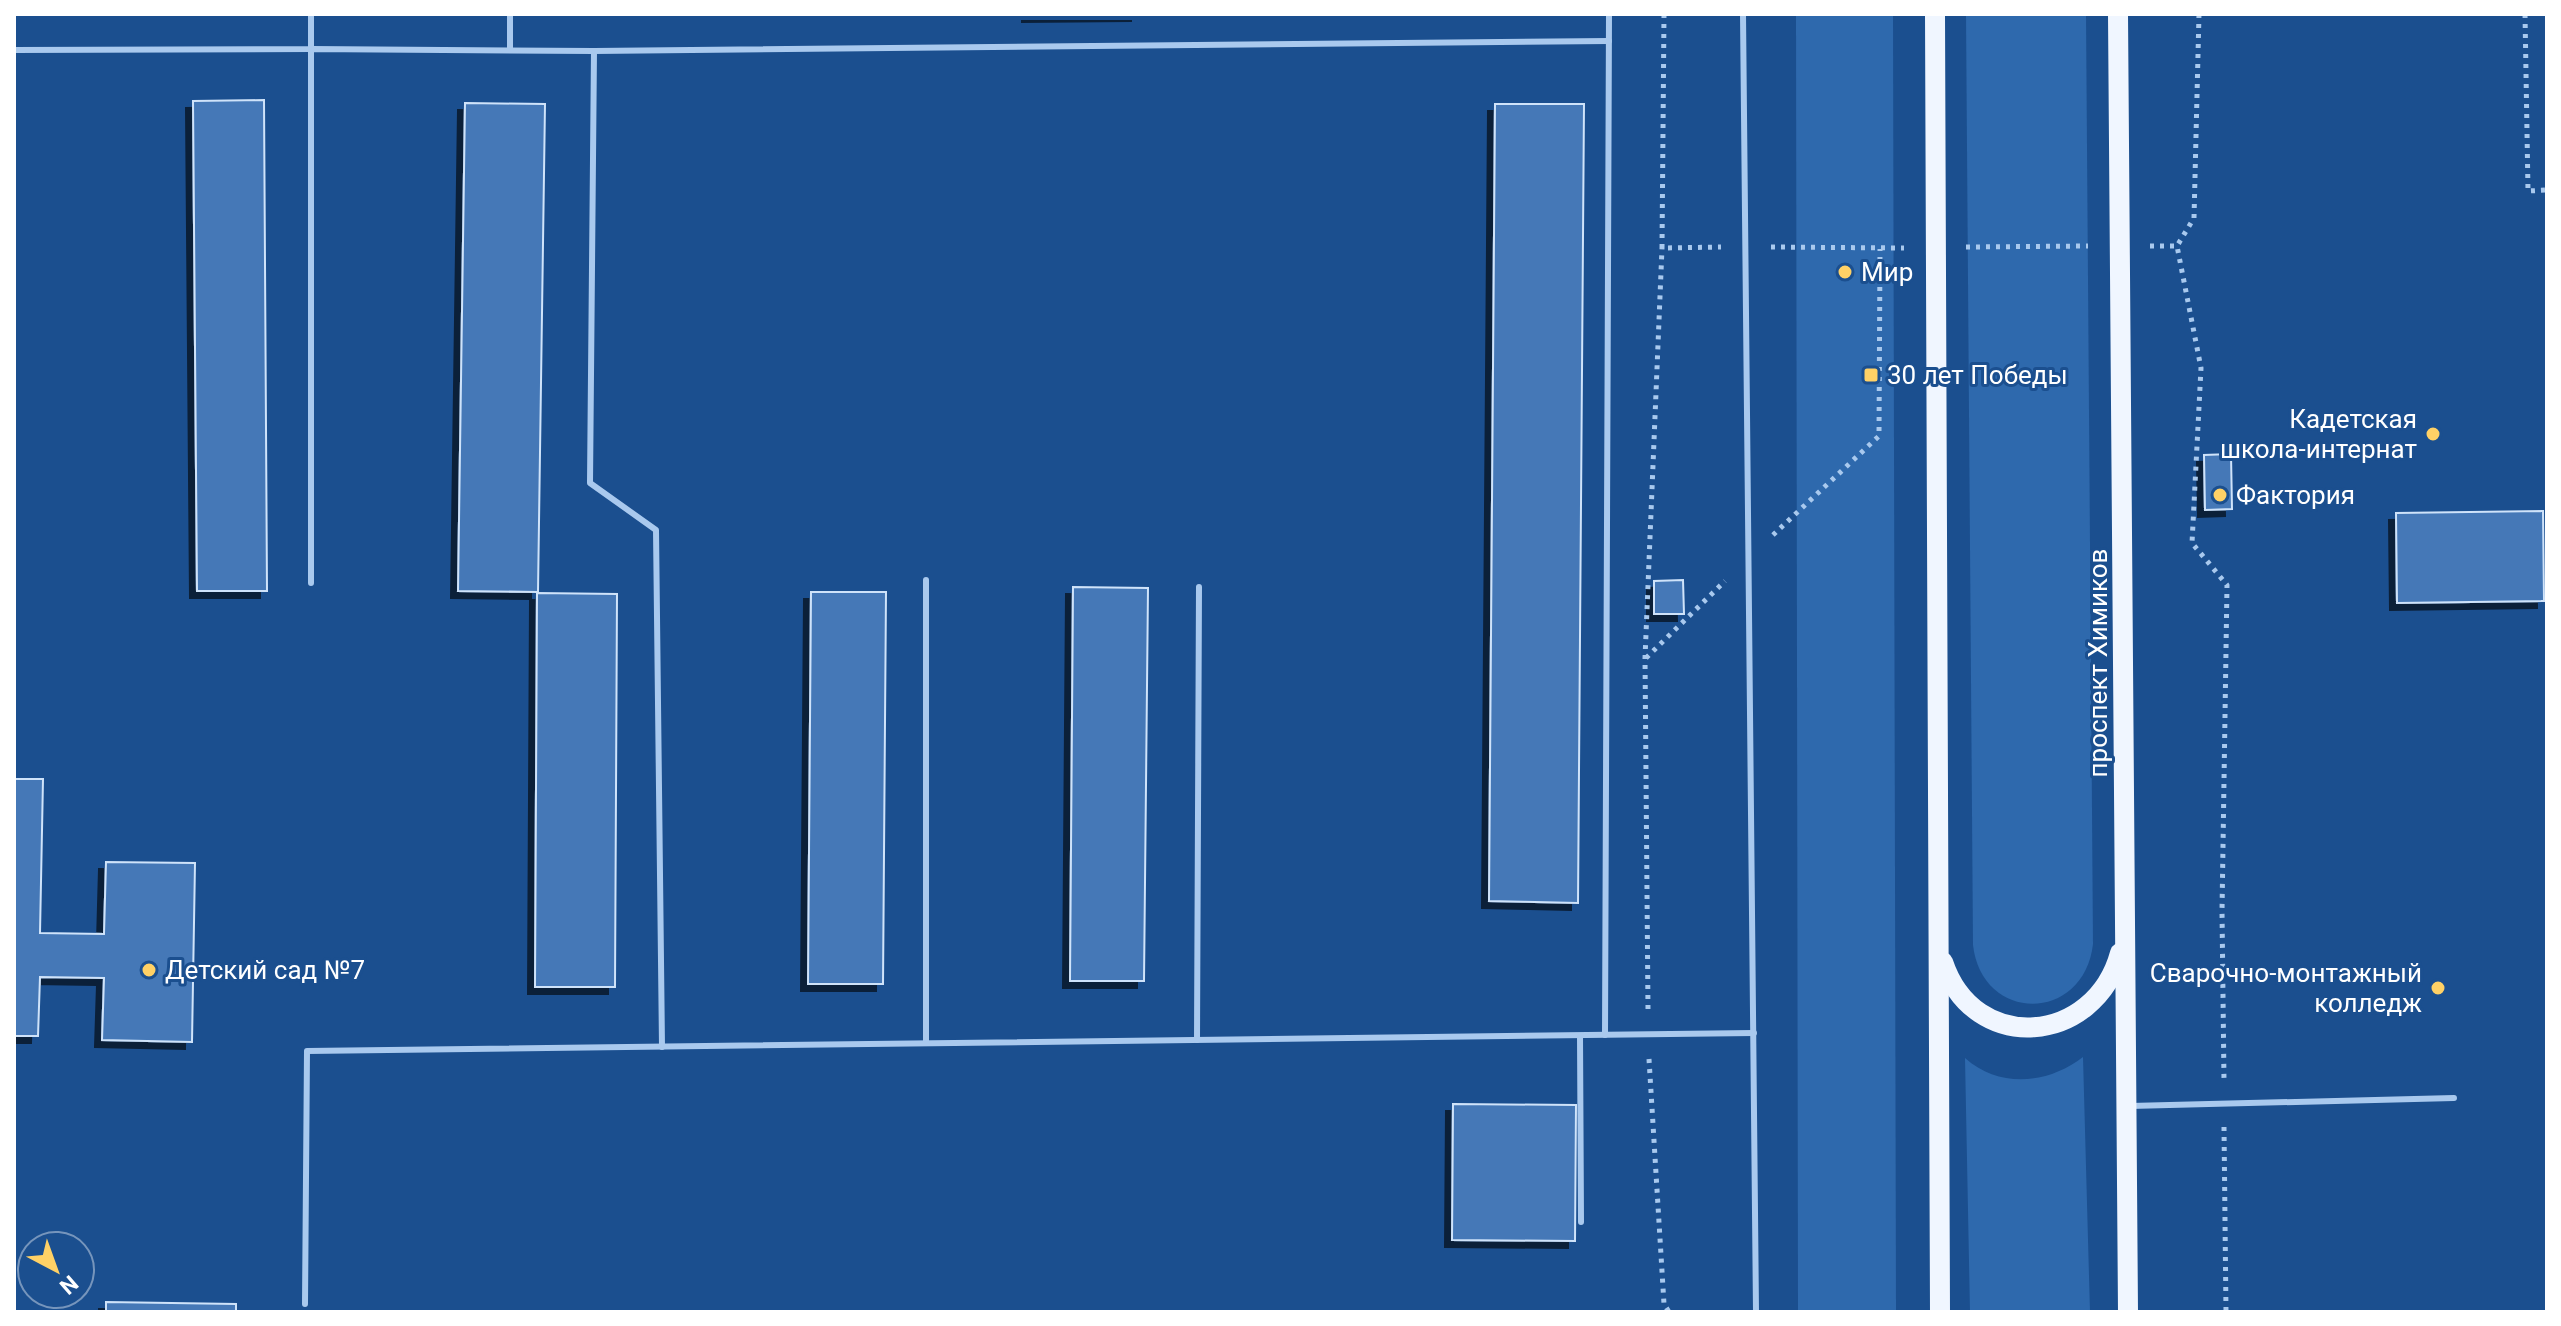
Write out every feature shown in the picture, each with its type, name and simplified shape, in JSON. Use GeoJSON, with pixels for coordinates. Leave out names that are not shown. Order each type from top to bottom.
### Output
{"type":"FeatureCollection","features":[{"type":"Feature","properties":{"kind":"main road"},"geometry":{"type":"LineString","coordinates":[[1935,14],[1940,1312]]}},
{"type":"Feature","properties":{"kind":"main road","name":"проспект Химиков"},"geometry":{"type":"LineString","coordinates":[[2118,14],[2128,1312]]}},
{"type":"Feature","properties":{"kind":"main road"},"geometry":{"type":"LineString","coordinates":[[1939,938],[1947,973],[1967,1002],[1997,1022],[2032,1028],[2067,1020],[2096,1000],[2116,970],[2125,934]]}},
{"type":"Feature","properties":{"kind":"lane"},"geometry":{"type":"LineString","coordinates":[[311,14],[311,583]]}},
{"type":"Feature","properties":{"kind":"lane"},"geometry":{"type":"LineString","coordinates":[[510,14],[510,50]]}},
{"type":"Feature","properties":{"kind":"lane"},"geometry":{"type":"LineString","coordinates":[[1605,1035],[1609,14]]}},
{"type":"Feature","properties":{"kind":"lane"},"geometry":{"type":"LineString","coordinates":[[1743,14],[1756,1312]]}},
{"type":"Feature","properties":{"kind":"lane"},"geometry":{"type":"LineString","coordinates":[[14,50],[594,51],[1609,41]]}},
{"type":"Feature","properties":{"kind":"lane"},"geometry":{"type":"LineString","coordinates":[[594,51],[590,483],[656,530],[662,1047]]}},
{"type":"Feature","properties":{"kind":"lane"},"geometry":{"type":"LineString","coordinates":[[926,580],[926,1043]]}},
{"type":"Feature","properties":{"kind":"lane"},"geometry":{"type":"LineString","coordinates":[[1197,1040],[1199,587]]}},
{"type":"Feature","properties":{"kind":"lane"},"geometry":{"type":"LineString","coordinates":[[305,1304],[307,1051],[1754,1033]]}},
{"type":"Feature","properties":{"kind":"lane"},"geometry":{"type":"LineString","coordinates":[[1580,1036],[1581,1222]]}},
{"type":"Feature","properties":{"kind":"lane"},"geometry":{"type":"LineString","coordinates":[[2127,1106],[2454,1098]]}},
{"type":"Feature","properties":{"kind":"path"},"geometry":{"type":"LineString","coordinates":[[1664,14],[1662,248],[1645,658],[1648,1034],[1664,1304],[1669,1312]]}},
{"type":"Feature","properties":{"kind":"path"},"geometry":{"type":"LineString","coordinates":[[2199,14],[2194,218],[2177,246],[2201,368],[2192,543],[2227,585],[2222,911]]}},
{"type":"Feature","properties":{"kind":"path"},"geometry":{"type":"LineString","coordinates":[[2525,14],[2528,191],[2547,190]]}},
{"type":"Feature","properties":{"kind":"path"},"geometry":{"type":"LineString","coordinates":[[1662,248],[2177,246]]}},
{"type":"Feature","properties":{"kind":"path"},"geometry":{"type":"LineString","coordinates":[[1645,658],[1879,436],[1880,249]]}},
{"type":"Feature","properties":{"kind":"shaded area"},"geometry":{"type":"Polygon","coordinates":[[[1796,14],[1893,14],[1896,1312],[1798,1312],[1796,14]]]}},
{"type":"Feature","properties":{"kind":"shaded area"},"geometry":{"type":"Polygon","coordinates":[[[1966,14],[2086,14],[2093,944],[2086,970],[2072,989],[2053,1000],[2033,1004],[2013,1000],[1994,989],[1980,971],[1973,945],[1966,14]]]}},
{"type":"Feature","properties":{"kind":"shaded area"},"geometry":{"type":"Polygon","coordinates":[[[2083,1057],[2090,1312],[1970,1312],[1965,1058],[1993,1075],[2024,1079],[2055,1073],[2083,1057]]]}},
{"type":"Feature","properties":{"kind":"building"},"geometry":{"type":"Polygon","coordinates":[[[1029,14],[1139,14],[1029,15],[1029,14]]]}},
{"type":"Feature","properties":{"kind":"building"},"geometry":{"type":"Polygon","coordinates":[[[264,100],[267,591],[197,591],[193,101],[264,100]]]}},
{"type":"Feature","properties":{"kind":"building"},"geometry":{"type":"Polygon","coordinates":[[[465,103],[545,104],[538,592],[458,591],[465,103]]]}},
{"type":"Feature","properties":{"kind":"building"},"geometry":{"type":"Polygon","coordinates":[[[1495,104],[1584,104],[1578,903],[1489,901],[1495,104]]]}},
{"type":"Feature","properties":{"kind":"building"},"geometry":{"type":"Polygon","coordinates":[[[2231,454],[2232,509],[2205,510],[2204,455],[2231,454]]]}},
{"type":"Feature","properties":{"kind":"building"},"geometry":{"type":"Polygon","coordinates":[[[2543,511],[2544,601],[2397,603],[2396,513],[2543,511]]]}},
{"type":"Feature","properties":{"kind":"building"},"geometry":{"type":"Polygon","coordinates":[[[1683,580],[1684,614],[1654,614],[1654,581],[1683,580]]]}},
{"type":"Feature","properties":{"kind":"building"},"geometry":{"type":"Polygon","coordinates":[[[1073,587],[1148,588],[1144,981],[1070,981],[1073,587]]]}},
{"type":"Feature","properties":{"kind":"building"},"geometry":{"type":"Polygon","coordinates":[[[811,592],[886,592],[883,984],[808,984],[811,592]]]}},
{"type":"Feature","properties":{"kind":"building"},"geometry":{"type":"Polygon","coordinates":[[[537,593],[617,594],[615,987],[535,987],[537,593]]]}},
{"type":"Feature","properties":{"kind":"building"},"geometry":{"type":"Polygon","coordinates":[[[14,779],[43,779],[40,933],[104,934],[106,862],[195,863],[192,1042],[102,1040],[104,978],[40,977],[38,1036],[14,1036],[14,779]]]}},
{"type":"Feature","properties":{"kind":"building"},"geometry":{"type":"Polygon","coordinates":[[[1453,1104],[1576,1105],[1575,1241],[1452,1240],[1453,1104]]]}},
{"type":"Feature","properties":{"kind":"building"},"geometry":{"type":"Polygon","coordinates":[[[106,1302],[236,1304],[236,1312],[106,1312],[106,1302]]]}},
{"type":"Feature","properties":{"kind":"place","name":"Мир"},"geometry":{"type":"Point","coordinates":[1845,272]}},
{"type":"Feature","properties":{"kind":"place","name":"30 лет Победы"},"geometry":{"type":"Point","coordinates":[1871,375]}},
{"type":"Feature","properties":{"kind":"place","name":"Кадетская школа-интернат"},"geometry":{"type":"Point","coordinates":[2433,434]}},
{"type":"Feature","properties":{"kind":"place","name":"Фактория"},"geometry":{"type":"Point","coordinates":[2220,495]}},
{"type":"Feature","properties":{"kind":"place","name":"Детский сад №7"},"geometry":{"type":"Point","coordinates":[149,970]}},
{"type":"Feature","properties":{"kind":"place","name":"Сварочно-монтажный колледж"},"geometry":{"type":"Point","coordinates":[2438,988]}}]}
